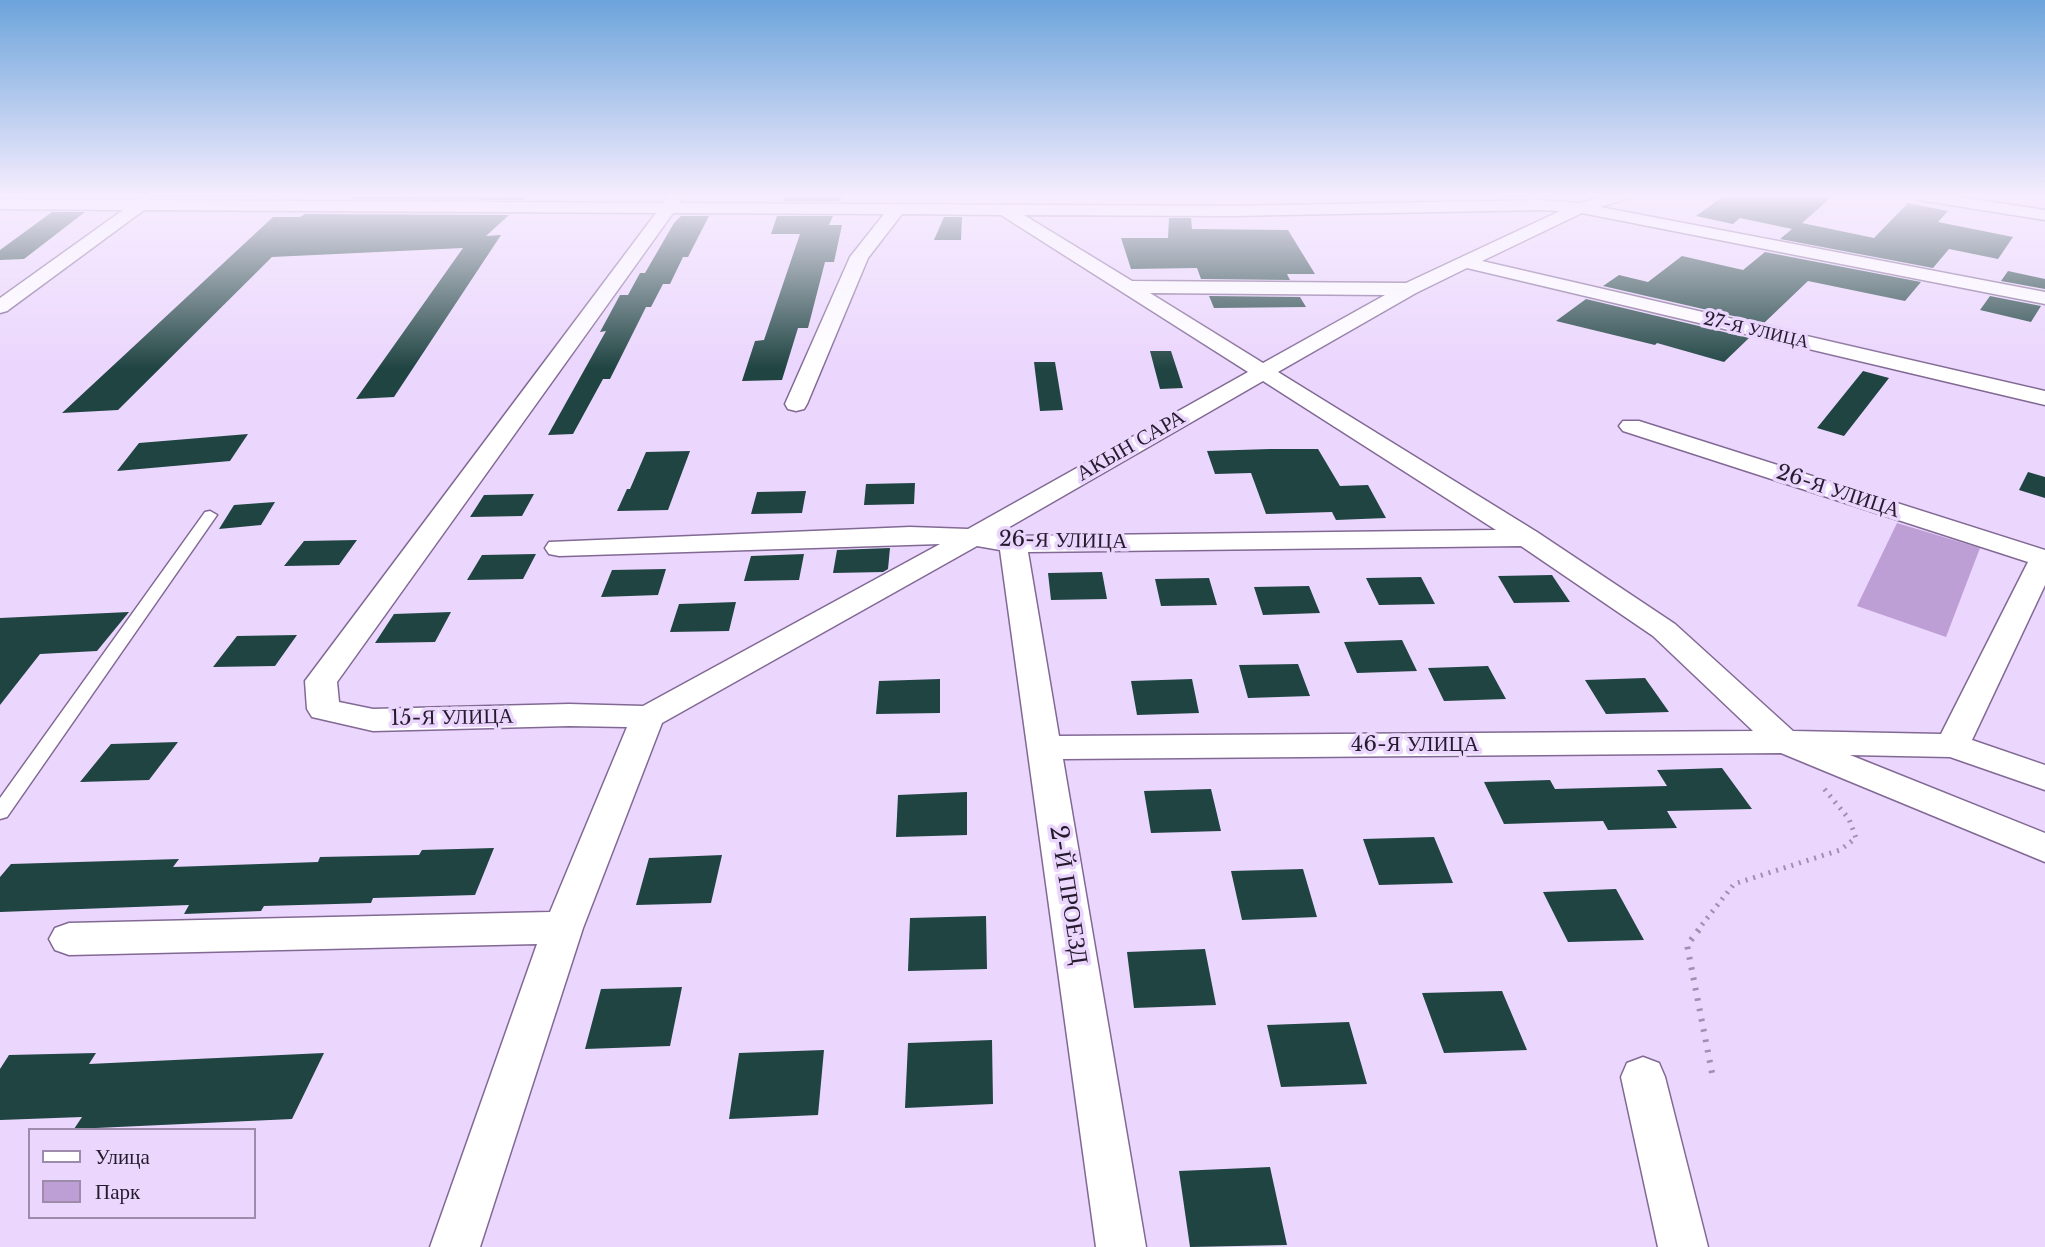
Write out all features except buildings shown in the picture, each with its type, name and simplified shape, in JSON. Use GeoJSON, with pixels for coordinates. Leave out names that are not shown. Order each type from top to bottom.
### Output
{"type":"FeatureCollection","features":[{"type":"Feature","properties":{"kind":"street"},"geometry":{"type":"LineString","coordinates":[[0,307],[8,295],[69,253]]}},
{"type":"Feature","properties":{"kind":"street","name":"15-Я УЛИЦА"},"geometry":{"type":"LineString","coordinates":[[634,253],[321,681],[323,709],[373,720],[569,715],[648,717]]}},
{"type":"Feature","properties":{"kind":"street"},"geometry":{"type":"LineString","coordinates":[[796,404],[862,253]]}},
{"type":"Feature","properties":{"kind":"street"},"geometry":{"type":"LineString","coordinates":[[1074,253],[1527,538],[1664,630],[1785,742]]}},
{"type":"Feature","properties":{"kind":"street","name":"АКЫН САРА"},"geometry":{"type":"LineString","coordinates":[[648,717],[973,537],[1409,289],[1484,253]]}},
{"type":"Feature","properties":{"kind":"street"},"geometry":{"type":"LineString","coordinates":[[1827,253],[2045,298]]}},
{"type":"Feature","properties":{"kind":"street","name":"27-Я УЛИЦА"},"geometry":{"type":"LineString","coordinates":[[1467,263],[2045,398]]}},
{"type":"Feature","properties":{"kind":"street"},"geometry":{"type":"LineString","coordinates":[[1128,287],[1409,289]]}},
{"type":"Feature","properties":{"kind":"street","name":"26-Я УЛИЦА"},"geometry":{"type":"LineString","coordinates":[[1631,426],[2045,558]]}},
{"type":"Feature","properties":{"kind":"street","name":"26-Я УЛИЦА"},"geometry":{"type":"LineString","coordinates":[[559,548],[910,535],[973,537],[1013,544],[1527,538]]}},
{"type":"Feature","properties":{"kind":"street","name":"2-Й ПРОЕЗД"},"geometry":{"type":"LineString","coordinates":[[1013,544],[1121,1247]]}},
{"type":"Feature","properties":{"kind":"street"},"geometry":{"type":"LineString","coordinates":[[1952,746],[2045,558]]}},
{"type":"Feature","properties":{"kind":"street"},"geometry":{"type":"LineString","coordinates":[[455,1247],[563,929],[648,717]]}},
{"type":"Feature","properties":{"kind":"street","name":"46-Я УЛИЦА"},"geometry":{"type":"LineString","coordinates":[[1785,742],[2045,848]]}},
{"type":"Feature","properties":{"kind":"street","name":"46-Я УЛИЦА"},"geometry":{"type":"LineString","coordinates":[[1045,748],[1785,742],[1952,746],[2045,778]]}},
{"type":"Feature","properties":{"kind":"street"},"geometry":{"type":"LineString","coordinates":[[69,939],[563,929]]}},
{"type":"Feature","properties":{"kind":"street"},"geometry":{"type":"LineString","coordinates":[[1643,1077],[1683,1247]]}},
{"type":"Feature","properties":{"kind":"lane"},"geometry":{"type":"LineString","coordinates":[[0,812],[210,515]]}},
{"type":"Feature","properties":{"kind":"path"},"geometry":{"type":"LineString","coordinates":[[1713,1077],[1687,945],[1734,884],[1840,850],[1856,838],[1850,819],[1785,742]]}},
{"type":"Feature","properties":{"kind":"green space"},"geometry":{"type":"Polygon","coordinates":[[[1897,523],[1980,548],[1946,637],[1857,606],[1897,523]]]}}]}
